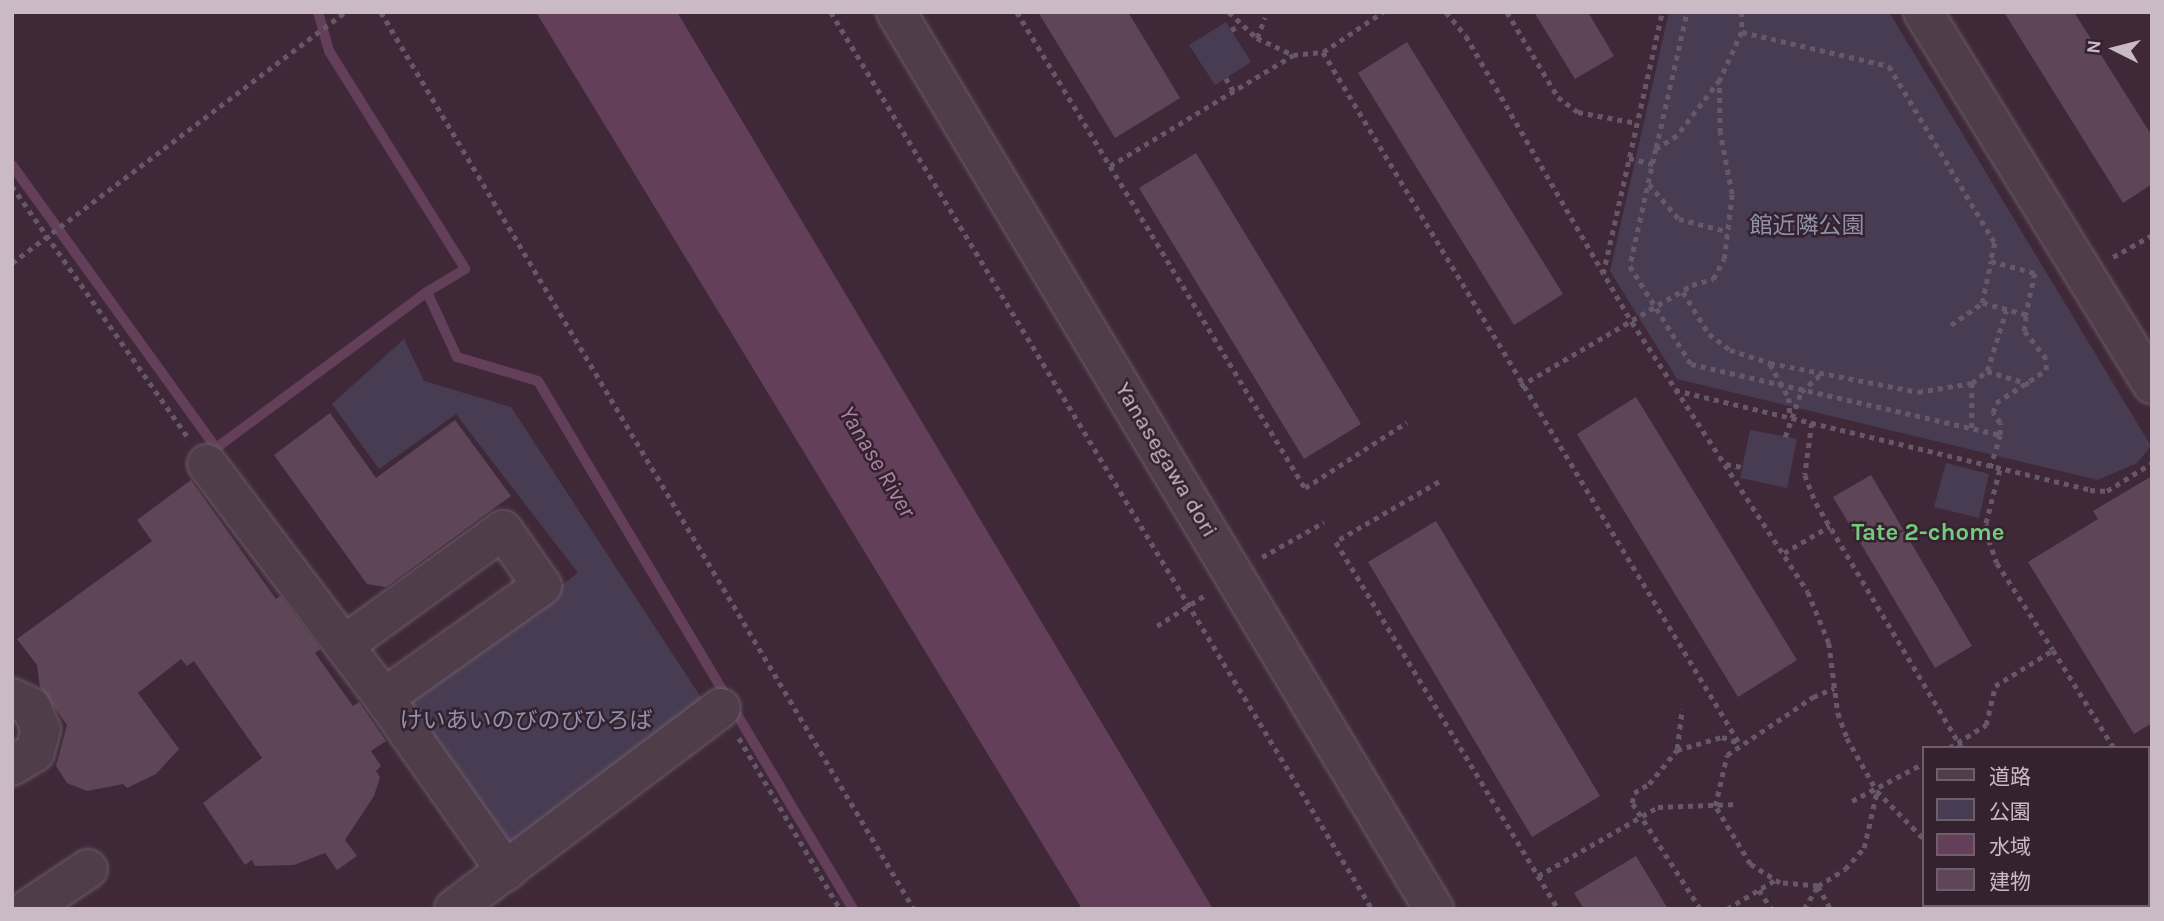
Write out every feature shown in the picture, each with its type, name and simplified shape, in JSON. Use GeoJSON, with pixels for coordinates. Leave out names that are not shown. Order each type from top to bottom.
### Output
{"type":"FeatureCollection","features":[{"type":"Feature","properties":{"kind":"street","name":"Yanasegawa dori"},"geometry":{"type":"LineString","coordinates":[[896,12],[1434,909]]}},
{"type":"Feature","properties":{"kind":"street"},"geometry":{"type":"LineString","coordinates":[[1923,12],[2152,384]]}},
{"type":"Feature","properties":{"kind":"street"},"geometry":{"type":"LineString","coordinates":[[207,464],[384,698],[451,820],[506,871]]}},
{"type":"Feature","properties":{"kind":"street"},"geometry":{"type":"LineString","coordinates":[[344,645],[503,530],[542,586],[384,698]]}},
{"type":"Feature","properties":{"kind":"street"},"geometry":{"type":"LineString","coordinates":[[12,698],[31,707],[41,729],[35,752],[12,766]]}},
{"type":"Feature","properties":{"kind":"street"},"geometry":{"type":"LineString","coordinates":[[454,909],[721,708]]}},
{"type":"Feature","properties":{"kind":"street"},"geometry":{"type":"LineString","coordinates":[[28,909],[85,865]]}},
{"type":"Feature","properties":{"kind":"path"},"geometry":{"type":"LineString","coordinates":[[12,263],[345,12]]}},
{"type":"Feature","properties":{"kind":"path"},"geometry":{"type":"LineString","coordinates":[[381,12],[914,909]]}},
{"type":"Feature","properties":{"kind":"path"},"geometry":{"type":"LineString","coordinates":[[831,12],[1371,909]]}},
{"type":"Feature","properties":{"kind":"path"},"geometry":{"type":"LineString","coordinates":[[1017,12],[1305,488],[1407,422]]}},
{"type":"Feature","properties":{"kind":"path"},"geometry":{"type":"LineString","coordinates":[[1229,12],[1239,26],[1293,55]]}},
{"type":"Feature","properties":{"kind":"path"},"geometry":{"type":"LineString","coordinates":[[1110,166],[1293,55],[1322,52],[1383,12]]}},
{"type":"Feature","properties":{"kind":"path"},"geometry":{"type":"LineString","coordinates":[[1446,12],[1466,36],[1632,323],[1784,553],[1824,623],[1847,738],[1877,790],[1923,838]]}},
{"type":"Feature","properties":{"kind":"path"},"geometry":{"type":"LineString","coordinates":[[1507,12],[1558,97],[1578,112],[1637,123]]}},
{"type":"Feature","properties":{"kind":"path"},"geometry":{"type":"LineString","coordinates":[[1603,274],[1662,12]]}},
{"type":"Feature","properties":{"kind":"path"},"geometry":{"type":"LineString","coordinates":[[1687,12],[1630,265],[1691,364],[1783,388],[2000,435]]}},
{"type":"Feature","properties":{"kind":"path"},"geometry":{"type":"LineString","coordinates":[[1656,149],[1677,136],[1720,80],[1742,32],[1742,12]]}},
{"type":"Feature","properties":{"kind":"path"},"geometry":{"type":"LineString","coordinates":[[1257,38],[1265,17]]}},
{"type":"Feature","properties":{"kind":"path"},"geometry":{"type":"LineString","coordinates":[[1231,30],[1239,26]]}},
{"type":"Feature","properties":{"kind":"path"},"geometry":{"type":"LineString","coordinates":[[1742,32],[1889,66],[1995,243],[1982,303],[1951,325]]}},
{"type":"Feature","properties":{"kind":"path"},"geometry":{"type":"LineString","coordinates":[[1322,52],[1520,386],[1740,744]]}},
{"type":"Feature","properties":{"kind":"path"},"geometry":{"type":"LineString","coordinates":[[1226,78],[1234,92]]}},
{"type":"Feature","properties":{"kind":"path"},"geometry":{"type":"LineString","coordinates":[[1520,386],[1683,292],[1713,279],[1724,259],[1732,194],[1722,153],[1720,80]]}},
{"type":"Feature","properties":{"kind":"path"},"geometry":{"type":"LineString","coordinates":[[1629,158],[1653,164]]}},
{"type":"Feature","properties":{"kind":"path"},"geometry":{"type":"LineString","coordinates":[[1648,183],[1679,219],[1726,231]]}},
{"type":"Feature","properties":{"kind":"path"},"geometry":{"type":"LineString","coordinates":[[12,186],[207,464]]}},
{"type":"Feature","properties":{"kind":"path"},"geometry":{"type":"LineString","coordinates":[[2108,260],[2152,235]]}},
{"type":"Feature","properties":{"kind":"path"},"geometry":{"type":"LineString","coordinates":[[1990,468],[2000,435],[2000,423],[1993,413],[1996,403],[2029,384],[2046,370],[2046,359],[2024,331],[2035,273],[1991,261]]}},
{"type":"Feature","properties":{"kind":"path"},"geometry":{"type":"LineString","coordinates":[[1683,292],[1709,334],[1730,350],[1770,363],[1918,392],[1972,383],[1987,371],[2006,310]]}},
{"type":"Feature","properties":{"kind":"path"},"geometry":{"type":"LineString","coordinates":[[1982,303],[2026,315]]}},
{"type":"Feature","properties":{"kind":"path"},"geometry":{"type":"LineString","coordinates":[[1770,363],[1789,398],[1790,418]]}},
{"type":"Feature","properties":{"kind":"path"},"geometry":{"type":"LineString","coordinates":[[1987,371],[2029,384]]}},
{"type":"Feature","properties":{"kind":"path"},"geometry":{"type":"LineString","coordinates":[[1785,437],[1801,392],[1822,373]]}},
{"type":"Feature","properties":{"kind":"path"},"geometry":{"type":"LineString","coordinates":[[1972,383],[1972,429]]}},
{"type":"Feature","properties":{"kind":"path"},"geometry":{"type":"LineString","coordinates":[[1675,390],[1956,462],[2107,491],[2152,463]]}},
{"type":"Feature","properties":{"kind":"path"},"geometry":{"type":"LineString","coordinates":[[1812,424],[1805,475],[1830,526],[1961,746]]}},
{"type":"Feature","properties":{"kind":"path"},"geometry":{"type":"LineString","coordinates":[[1725,464],[1742,467]]}},
{"type":"Feature","properties":{"kind":"path"},"geometry":{"type":"LineString","coordinates":[[2000,470],[1986,524],[1997,563],[2113,746]]}},
{"type":"Feature","properties":{"kind":"path"},"geometry":{"type":"LineString","coordinates":[[1439,482],[1336,542],[1558,909]]}},
{"type":"Feature","properties":{"kind":"path"},"geometry":{"type":"LineString","coordinates":[[1982,505],[1990,507]]}},
{"type":"Feature","properties":{"kind":"path"},"geometry":{"type":"LineString","coordinates":[[1252,562],[1324,522]]}},
{"type":"Feature","properties":{"kind":"path"},"geometry":{"type":"LineString","coordinates":[[1784,553],[1830,526]]}},
{"type":"Feature","properties":{"kind":"path"},"geometry":{"type":"LineString","coordinates":[[1157,626],[1188,605]]}},
{"type":"Feature","properties":{"kind":"path"},"geometry":{"type":"LineString","coordinates":[[1952,746],[1986,725],[1994,686],[2053,650]]}},
{"type":"Feature","properties":{"kind":"path"},"geometry":{"type":"LineString","coordinates":[[1818,886],[1775,880],[1750,864],[1714,806],[1727,755],[1740,744],[1835,688]]}},
{"type":"Feature","properties":{"kind":"path"},"geometry":{"type":"LineString","coordinates":[[721,708],[840,909]]}},
{"type":"Feature","properties":{"kind":"path"},"geometry":{"type":"LineString","coordinates":[[1682,709],[1677,750],[1649,784],[1634,793],[1632,803],[1700,909]]}},
{"type":"Feature","properties":{"kind":"path"},"geometry":{"type":"LineString","coordinates":[[1677,750],[1722,737],[1740,744]]}},
{"type":"Feature","properties":{"kind":"path"},"geometry":{"type":"LineString","coordinates":[[1852,801],[1923,764]]}},
{"type":"Feature","properties":{"kind":"path"},"geometry":{"type":"LineString","coordinates":[[1804,909],[1818,886],[1845,869],[1864,848],[1877,790]]}},
{"type":"Feature","properties":{"kind":"path"},"geometry":{"type":"LineString","coordinates":[[1538,876],[1658,807],[1738,804]]}},
{"type":"Feature","properties":{"kind":"path"},"geometry":{"type":"LineString","coordinates":[[1727,909],[1775,880]]}},
{"type":"Feature","properties":{"kind":"path"},"geometry":{"type":"LineString","coordinates":[[1818,886],[1831,909]]}},
{"type":"Feature","properties":{"kind":"path"},"geometry":{"type":"LineString","coordinates":[[1759,890],[1772,909]]}},
{"type":"Feature","properties":{"kind":"path"},"geometry":{"type":"LineString","coordinates":[[1748,897],[1753,905]]}},
{"type":"Feature","properties":{"kind":"green space","name":"館近隣公園"},"geometry":{"type":"Polygon","coordinates":[[[1669,12],[1889,12],[2151,446],[2137,463],[2098,480],[1677,379],[1610,271],[1669,12]]]}},
{"type":"Feature","properties":{"kind":"green space"},"geometry":{"type":"Polygon","coordinates":[[[1226,22],[1251,62],[1215,85],[1189,45],[1226,22]]]}},
{"type":"Feature","properties":{"kind":"green space","name":"けいあいのびのびひろば"},"geometry":{"type":"Polygon","coordinates":[[[404,339],[424,381],[511,407],[702,699],[505,850],[400,702],[578,573],[456,414],[379,469],[332,404],[404,339]]]}},
{"type":"Feature","properties":{"kind":"green space"},"geometry":{"type":"Polygon","coordinates":[[[1750,430],[1797,439],[1787,488],[1740,478],[1750,430]]]}},
{"type":"Feature","properties":{"kind":"green space"},"geometry":{"type":"Polygon","coordinates":[[[1946,463],[1989,474],[1979,518],[1934,507],[1946,463]]]}},
{"type":"Feature","properties":{"kind":"water","name":"Yanase River"},"geometry":{"type":"Polygon","coordinates":[[[536,12],[677,12],[1213,909],[1082,909],[536,12]]]}},
{"type":"Feature","properties":{"kind":"building"},"geometry":{"type":"Polygon","coordinates":[[[1038,12],[1128,12],[1180,98],[1115,138],[1038,12]]]}},
{"type":"Feature","properties":{"kind":"building"},"geometry":{"type":"Polygon","coordinates":[[[1534,12],[1588,12],[1614,56],[1575,79],[1534,12]]]}},
{"type":"Feature","properties":{"kind":"building"},"geometry":{"type":"Polygon","coordinates":[[[2004,12],[2074,12],[2152,136],[2152,184],[2123,203],[2004,12]]]}},
{"type":"Feature","properties":{"kind":"building"},"geometry":{"type":"Polygon","coordinates":[[[1407,42],[1563,294],[1514,325],[1358,73],[1407,42]]]}},
{"type":"Feature","properties":{"kind":"building"},"geometry":{"type":"Polygon","coordinates":[[[1196,153],[1361,424],[1304,459],[1139,188],[1196,153]]]}},
{"type":"Feature","properties":{"kind":"building"},"geometry":{"type":"Polygon","coordinates":[[[1636,397],[1797,660],[1738,697],[1577,434],[1636,397]]]}},
{"type":"Feature","properties":{"kind":"building"},"geometry":{"type":"Polygon","coordinates":[[[330,413],[376,478],[455,420],[511,496],[386,587],[367,584],[274,455],[330,413]]]}},
{"type":"Feature","properties":{"kind":"building"},"geometry":{"type":"Polygon","coordinates":[[[1871,475],[1972,646],[1935,668],[1833,497],[1871,475]]]}},
{"type":"Feature","properties":{"kind":"building"},"geometry":{"type":"Polygon","coordinates":[[[2152,476],[2152,723],[2134,734],[2028,562],[2098,519],[2093,511],[2152,476]]]}},
{"type":"Feature","properties":{"kind":"building"},"geometry":{"type":"Polygon","coordinates":[[[191,480],[276,599],[280,596],[320,649],[315,653],[353,706],[359,702],[386,741],[371,751],[381,766],[376,771],[380,777],[374,796],[345,840],[357,856],[337,870],[325,853],[294,865],[255,866],[252,860],[245,865],[203,803],[262,758],[194,661],[187,666],[181,659],[138,693],[179,749],[156,774],[127,788],[123,784],[87,791],[67,783],[56,766],[67,725],[40,687],[37,665],[17,639],[152,541],[137,520],[191,480]]]}},
{"type":"Feature","properties":{"kind":"building"},"geometry":{"type":"Polygon","coordinates":[[[1436,521],[1600,796],[1532,837],[1368,562],[1436,521]]]}},
{"type":"Feature","properties":{"kind":"building"},"geometry":{"type":"Polygon","coordinates":[[[1636,856],[1668,909],[1584,909],[1574,893],[1636,856]]]}},
{"type":"Feature","properties":{"kind":"waterway"},"geometry":{"type":"LineString","coordinates":[[318,12],[329,51],[465,269],[427,292]]}},
{"type":"Feature","properties":{"kind":"waterway"},"geometry":{"type":"LineString","coordinates":[[12,165],[216,448],[427,292],[457,357],[538,381],[853,909]]}},
{"type":"Feature","properties":{"kind":"district","name":"Tate 2-chome"},"geometry":{"type":"Point","coordinates":[1928,533]}}]}
